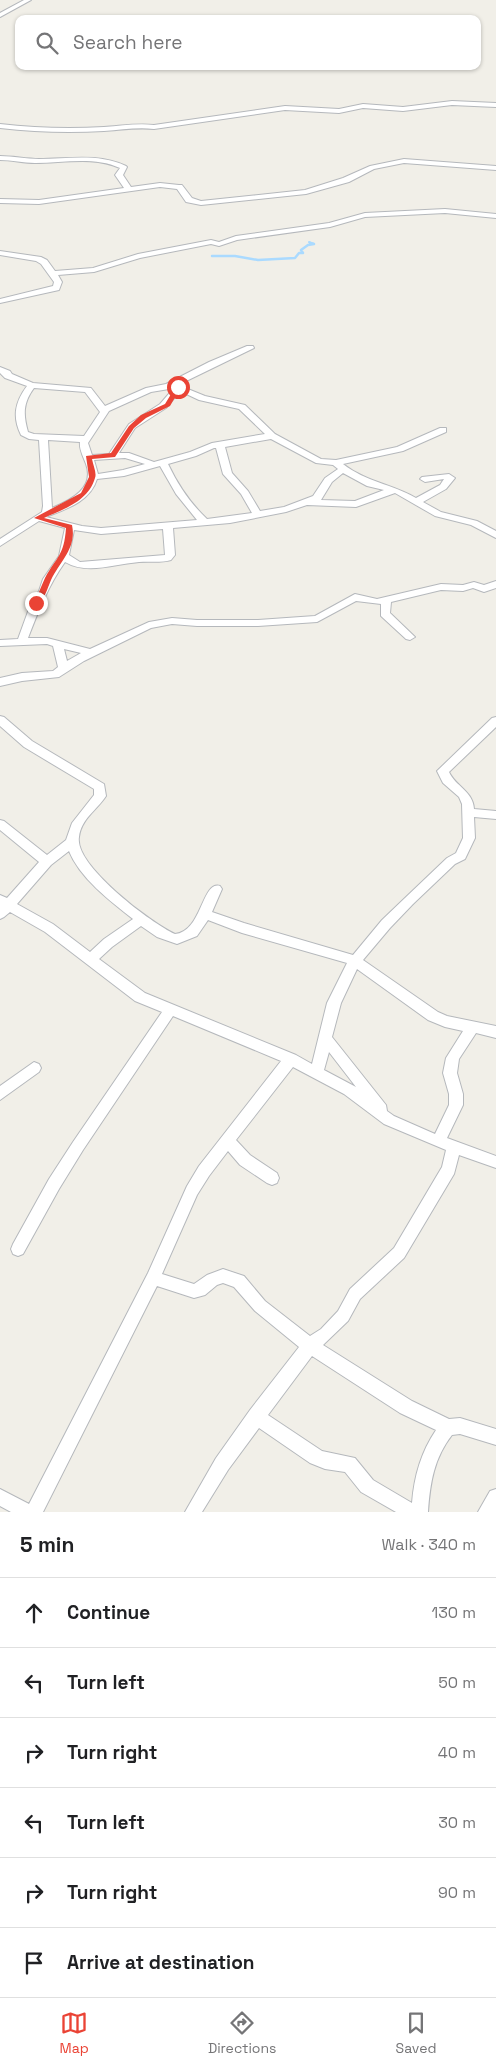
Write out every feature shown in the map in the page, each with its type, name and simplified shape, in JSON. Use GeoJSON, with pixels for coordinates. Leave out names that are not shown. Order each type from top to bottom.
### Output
{"type":"FeatureCollection","features":[{"type":"Feature","properties":{"kind":"street"},"geometry":{"type":"LineString","coordinates":[[0,15],[28,0]]}},
{"type":"Feature","properties":{"kind":"street"},"geometry":{"type":"LineString","coordinates":[[0,126],[29,129],[105,129],[137,125],[156,127],[285,108],[339,111],[364,106],[403,109],[452,103],[496,105]]}},
{"type":"Feature","properties":{"kind":"street"},"geometry":{"type":"LineString","coordinates":[[0,158],[33,161],[96,160],[117,164],[124,167],[119,175],[128,188]]}},
{"type":"Feature","properties":{"kind":"street"},"geometry":{"type":"LineString","coordinates":[[0,201],[39,202],[158,185],[179,187],[189,200],[201,203],[306,192],[346,180],[372,167],[404,161],[496,168]]}},
{"type":"Feature","properties":{"kind":"street"},"geometry":{"type":"LineString","coordinates":[[53,273],[94,270],[138,256],[211,242],[219,244],[229,239],[266,233],[330,225],[365,215],[445,211],[496,216]]}},
{"type":"Feature","properties":{"kind":"street"},"geometry":{"type":"LineString","coordinates":[[0,253],[38,259],[44,262],[58,283],[56,288],[0,301]]}},
{"type":"Feature","properties":{"kind":"street"},"geometry":{"type":"LineString","coordinates":[[0,543],[42,516],[82,496],[93,477],[84,446],[85,439],[104,410],[144,392],[174,386],[212,364],[250,348]]}},
{"type":"Feature","properties":{"kind":"street"},"geometry":{"type":"LineString","coordinates":[[0,370],[32,385],[88,390],[104,410]]}},
{"type":"Feature","properties":{"kind":"street"},"geometry":{"type":"LineString","coordinates":[[32,385],[21,400],[19,416],[24,433],[31,437],[85,439]]}},
{"type":"Feature","properties":{"kind":"street"},"geometry":{"type":"LineString","coordinates":[[174,386],[202,398],[242,407],[272,436],[319,461],[339,467],[370,484],[398,490],[438,514],[474,523],[496,535]]}},
{"type":"Feature","properties":{"kind":"street"},"geometry":{"type":"LineString","coordinates":[[113,455],[131,427],[144,416],[168,405],[174,386]]}},
{"type":"Feature","properties":{"kind":"street"},"geometry":{"type":"LineString","coordinates":[[42,516],[70,527],[101,531],[205,522],[286,509],[317,498],[339,467],[400,448],[443,430]]}},
{"type":"Feature","properties":{"kind":"street"},"geometry":{"type":"LineString","coordinates":[[93,477],[124,473],[220,445],[272,436]]}},
{"type":"Feature","properties":{"kind":"street"},"geometry":{"type":"LineString","coordinates":[[42,516],[48,506],[43,437]]}},
{"type":"Feature","properties":{"kind":"street"},"geometry":{"type":"LineString","coordinates":[[220,445],[228,474],[245,493],[258,515]]}},
{"type":"Feature","properties":{"kind":"street"},"geometry":{"type":"LineString","coordinates":[[89,458],[126,455],[152,464]]}},
{"type":"Feature","properties":{"kind":"street"},"geometry":{"type":"LineString","coordinates":[[163,462],[170,478],[184,500],[205,522]]}},
{"type":"Feature","properties":{"kind":"street"},"geometry":{"type":"LineString","coordinates":[[416,502],[443,487],[450,478],[446,476],[425,479]]}},
{"type":"Feature","properties":{"kind":"street"},"geometry":{"type":"LineString","coordinates":[[304,502],[356,504],[378,495],[398,490]]}},
{"type":"Feature","properties":{"kind":"street"},"geometry":{"type":"LineString","coordinates":[[65,561],[78,565],[168,558],[170,555],[168,524]]}},
{"type":"Feature","properties":{"kind":"street"},"geometry":{"type":"LineString","coordinates":[[22,641],[36,603],[65,561],[70,527]]}},
{"type":"Feature","properties":{"kind":"street"},"geometry":{"type":"LineString","coordinates":[[0,682],[22,677],[50,675],[141,628],[161,622],[287,622],[317,619],[355,597],[377,602],[441,587],[463,588],[474,585],[484,589],[496,584]]}},
{"type":"Feature","properties":{"kind":"street"},"geometry":{"type":"LineString","coordinates":[[386,600],[385,614],[410,637]]}},
{"type":"Feature","properties":{"kind":"street"},"geometry":{"type":"LineString","coordinates":[[0,643],[22,641],[57,643],[92,653]]}},
{"type":"Feature","properties":{"kind":"street"},"geometry":{"type":"LineString","coordinates":[[57,643],[64,668]]}},
{"type":"Feature","properties":{"kind":"street"},"geometry":{"type":"LineString","coordinates":[[0,720],[28,744],[96,784],[101,789],[100,796],[80,818],[74,828],[72,842],[74,854],[81,864],[104,887],[142,919],[169,937],[178,939],[191,934],[197,929],[209,900],[216,890]]}},
{"type":"Feature","properties":{"kind":"street"},"geometry":{"type":"LineString","coordinates":[[318,1072],[325,1038],[340,989],[355,961],[386,924],[409,901],[451,861],[461,856],[469,838],[468,804],[463,794],[447,780],[443,772],[496,721]]}},
{"type":"Feature","properties":{"kind":"street"},"geometry":{"type":"LineString","coordinates":[[474,814],[496,815]]}},
{"type":"Feature","properties":{"kind":"street"},"geometry":{"type":"LineString","coordinates":[[0,824],[47,862]]}},
{"type":"Feature","properties":{"kind":"street"},"geometry":{"type":"LineString","coordinates":[[72,842],[47,862],[3,906],[49,928],[140,997],[291,1059],[349,1090],[389,1120],[446,1144],[496,1162]]}},
{"type":"Feature","properties":{"kind":"street"},"geometry":{"type":"LineString","coordinates":[[204,914],[242,928],[337,954],[355,961],[433,1016],[496,1032]]}},
{"type":"Feature","properties":{"kind":"street"},"geometry":{"type":"LineString","coordinates":[[90,959],[108,943],[142,919]]}},
{"type":"Feature","properties":{"kind":"street"},"geometry":{"type":"LineString","coordinates":[[18,1249],[54,1184],[78,1146],[170,1010]]}},
{"type":"Feature","properties":{"kind":"street"},"geometry":{"type":"LineString","coordinates":[[193,1512],[222,1464],[310,1346],[326,1334],[343,1316],[355,1294],[399,1252],[449,1169],[446,1144],[456,1105],[456,1094],[450,1073],[453,1058],[473,1027]]}},
{"type":"Feature","properties":{"kind":"street"},"geometry":{"type":"LineString","coordinates":[[325,1038],[389,1120]]}},
{"type":"Feature","properties":{"kind":"street"},"geometry":{"type":"LineString","coordinates":[[34,1512],[152,1278],[192,1191],[291,1059]]}},
{"type":"Feature","properties":{"kind":"street"},"geometry":{"type":"LineString","coordinates":[[0,1094],[34,1068]]}},
{"type":"Feature","properties":{"kind":"street"},"geometry":{"type":"LineString","coordinates":[[228,1141],[245,1160],[272,1178]]}},
{"type":"Feature","properties":{"kind":"street"},"geometry":{"type":"LineString","coordinates":[[152,1278],[194,1291],[200,1290],[215,1278],[223,1276],[235,1279],[241,1283],[260,1306],[310,1346],[406,1407],[448,1427],[460,1426],[496,1437]]}},
{"type":"Feature","properties":{"kind":"street"},"geometry":{"type":"LineString","coordinates":[[256,1416],[316,1457],[325,1461],[349,1464],[367,1486],[412,1512]]}},
{"type":"Feature","properties":{"kind":"street"},"geometry":{"type":"LineString","coordinates":[[420,1512],[424,1471],[437,1441],[448,1427]]}},
{"type":"Feature","properties":{"kind":"street"},"geometry":{"type":"LineString","coordinates":[[0,1497],[28,1512]]}},
{"type":"Feature","properties":{"kind":"street"},"geometry":{"type":"LineString","coordinates":[[486,1512],[496,1497]]}},
{"type":"Feature","properties":{"kind":"waterway"},"geometry":{"type":"LineString","coordinates":[[309,242],[314,244]]}},
{"type":"Feature","properties":{"kind":"waterway"},"geometry":{"type":"LineString","coordinates":[[310,243],[314,244]]}},
{"type":"Feature","properties":{"kind":"waterway"},"geometry":{"type":"LineString","coordinates":[[212,256],[235,256],[258,260],[295,258],[299,253],[303,253],[301,250],[308,245],[314,244]]}},
{"type":"Feature","properties":{"kind":"route"},"geometry":{"type":"LineString","coordinates":[[36,603],[53,571],[64,556],[70,527],[37,518],[74,501],[84,494],[93,477],[89,458],[113,455],[131,427],[144,416],[168,405],[178,387]]}}]}
